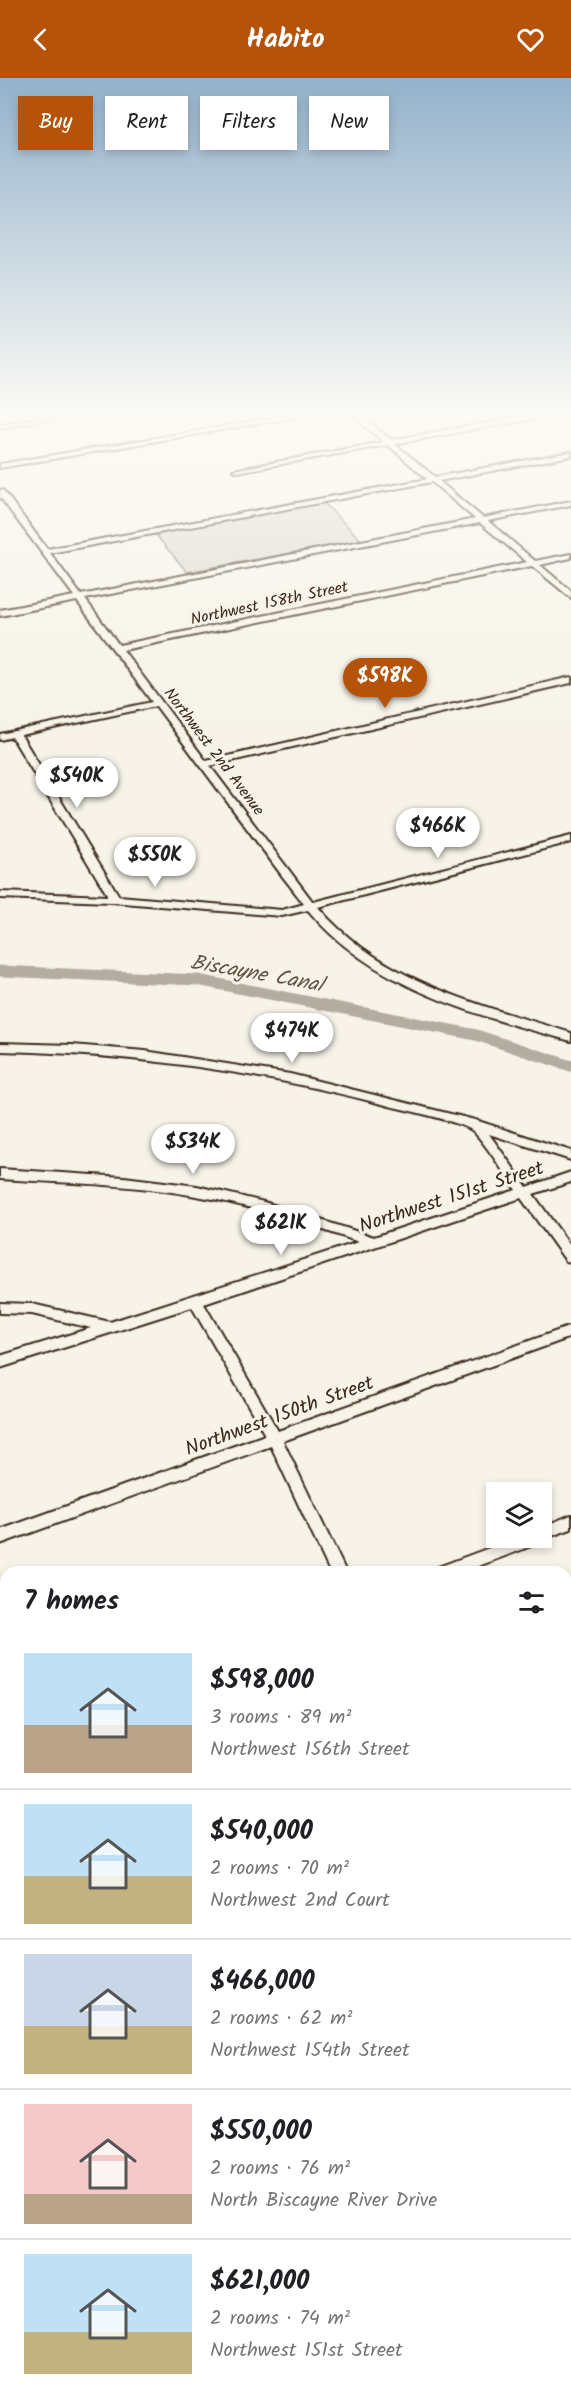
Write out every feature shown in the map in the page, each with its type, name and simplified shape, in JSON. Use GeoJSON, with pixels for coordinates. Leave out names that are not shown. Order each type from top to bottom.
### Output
{"type":"FeatureCollection","features":[{"type":"Feature","properties":{"kind":"street","name":"Northwest 2nd Avenue"},"geometry":{"type":"LineString","coordinates":[[20,518],[312,906],[336,933],[372,960],[408,981],[437,993],[571,1037]]}},
{"type":"Feature","properties":{"kind":"street"},"geometry":{"type":"LineString","coordinates":[[45,552],[226,518]]}},
{"type":"Feature","properties":{"kind":"street"},"geometry":{"type":"LineString","coordinates":[[0,613],[489,518]]}},
{"type":"Feature","properties":{"kind":"street"},"geometry":{"type":"LineString","coordinates":[[481,520],[571,595]]}},
{"type":"Feature","properties":{"kind":"street","name":"Northwest 158th Street"},"geometry":{"type":"LineString","coordinates":[[117,648],[571,556]]}},
{"type":"Feature","properties":{"kind":"street"},"geometry":{"type":"LineString","coordinates":[[204,764],[571,680]]}},
{"type":"Feature","properties":{"kind":"street"},"geometry":{"type":"LineString","coordinates":[[0,737],[159,704]]}},
{"type":"Feature","properties":{"kind":"street"},"geometry":{"type":"LineString","coordinates":[[15,734],[116,899]]}},
{"type":"Feature","properties":{"kind":"street"},"geometry":{"type":"LineString","coordinates":[[0,895],[116,899],[269,914],[285,913],[571,839]]}},
{"type":"Feature","properties":{"kind":"street"},"geometry":{"type":"LineString","coordinates":[[0,1047],[41,1047],[172,1058],[323,1085],[475,1124],[571,1156]]}},
{"type":"Feature","properties":{"kind":"street"},"geometry":{"type":"LineString","coordinates":[[475,1124],[571,1257]]}},
{"type":"Feature","properties":{"kind":"street"},"geometry":{"type":"LineString","coordinates":[[0,1174],[197,1191],[293,1215],[374,1242]]}},
{"type":"Feature","properties":{"kind":"street","name":"Northwest 151st Street"},"geometry":{"type":"LineString","coordinates":[[0,1362],[195,1301],[571,1177]]}},
{"type":"Feature","properties":{"kind":"street"},"geometry":{"type":"LineString","coordinates":[[195,1301],[275,1439],[335,1566]]}},
{"type":"Feature","properties":{"kind":"street"},"geometry":{"type":"LineString","coordinates":[[0,1308],[32,1309],[111,1327]]}},
{"type":"Feature","properties":{"kind":"street","name":"Northwest 150th Street"},"geometry":{"type":"LineString","coordinates":[[0,1537],[571,1331]]}},
{"type":"Feature","properties":{"kind":"street"},"geometry":{"type":"LineString","coordinates":[[552,1530],[571,1522]]}},
{"type":"Feature","properties":{"kind":"street"},"geometry":{"type":"LineString","coordinates":[[460,1566],[507,1548]]}},
{"type":"Feature","properties":{"kind":"shaded area"},"geometry":{"type":"Polygon","coordinates":[[[240,518],[339,518],[361,540],[187,572],[155,534],[240,518]]]}},
{"type":"Feature","properties":{"kind":"waterway","name":"Biscayne Canal"},"geometry":{"type":"LineString","coordinates":[[0,971],[198,980],[476,1035],[571,1066]]}}]}
